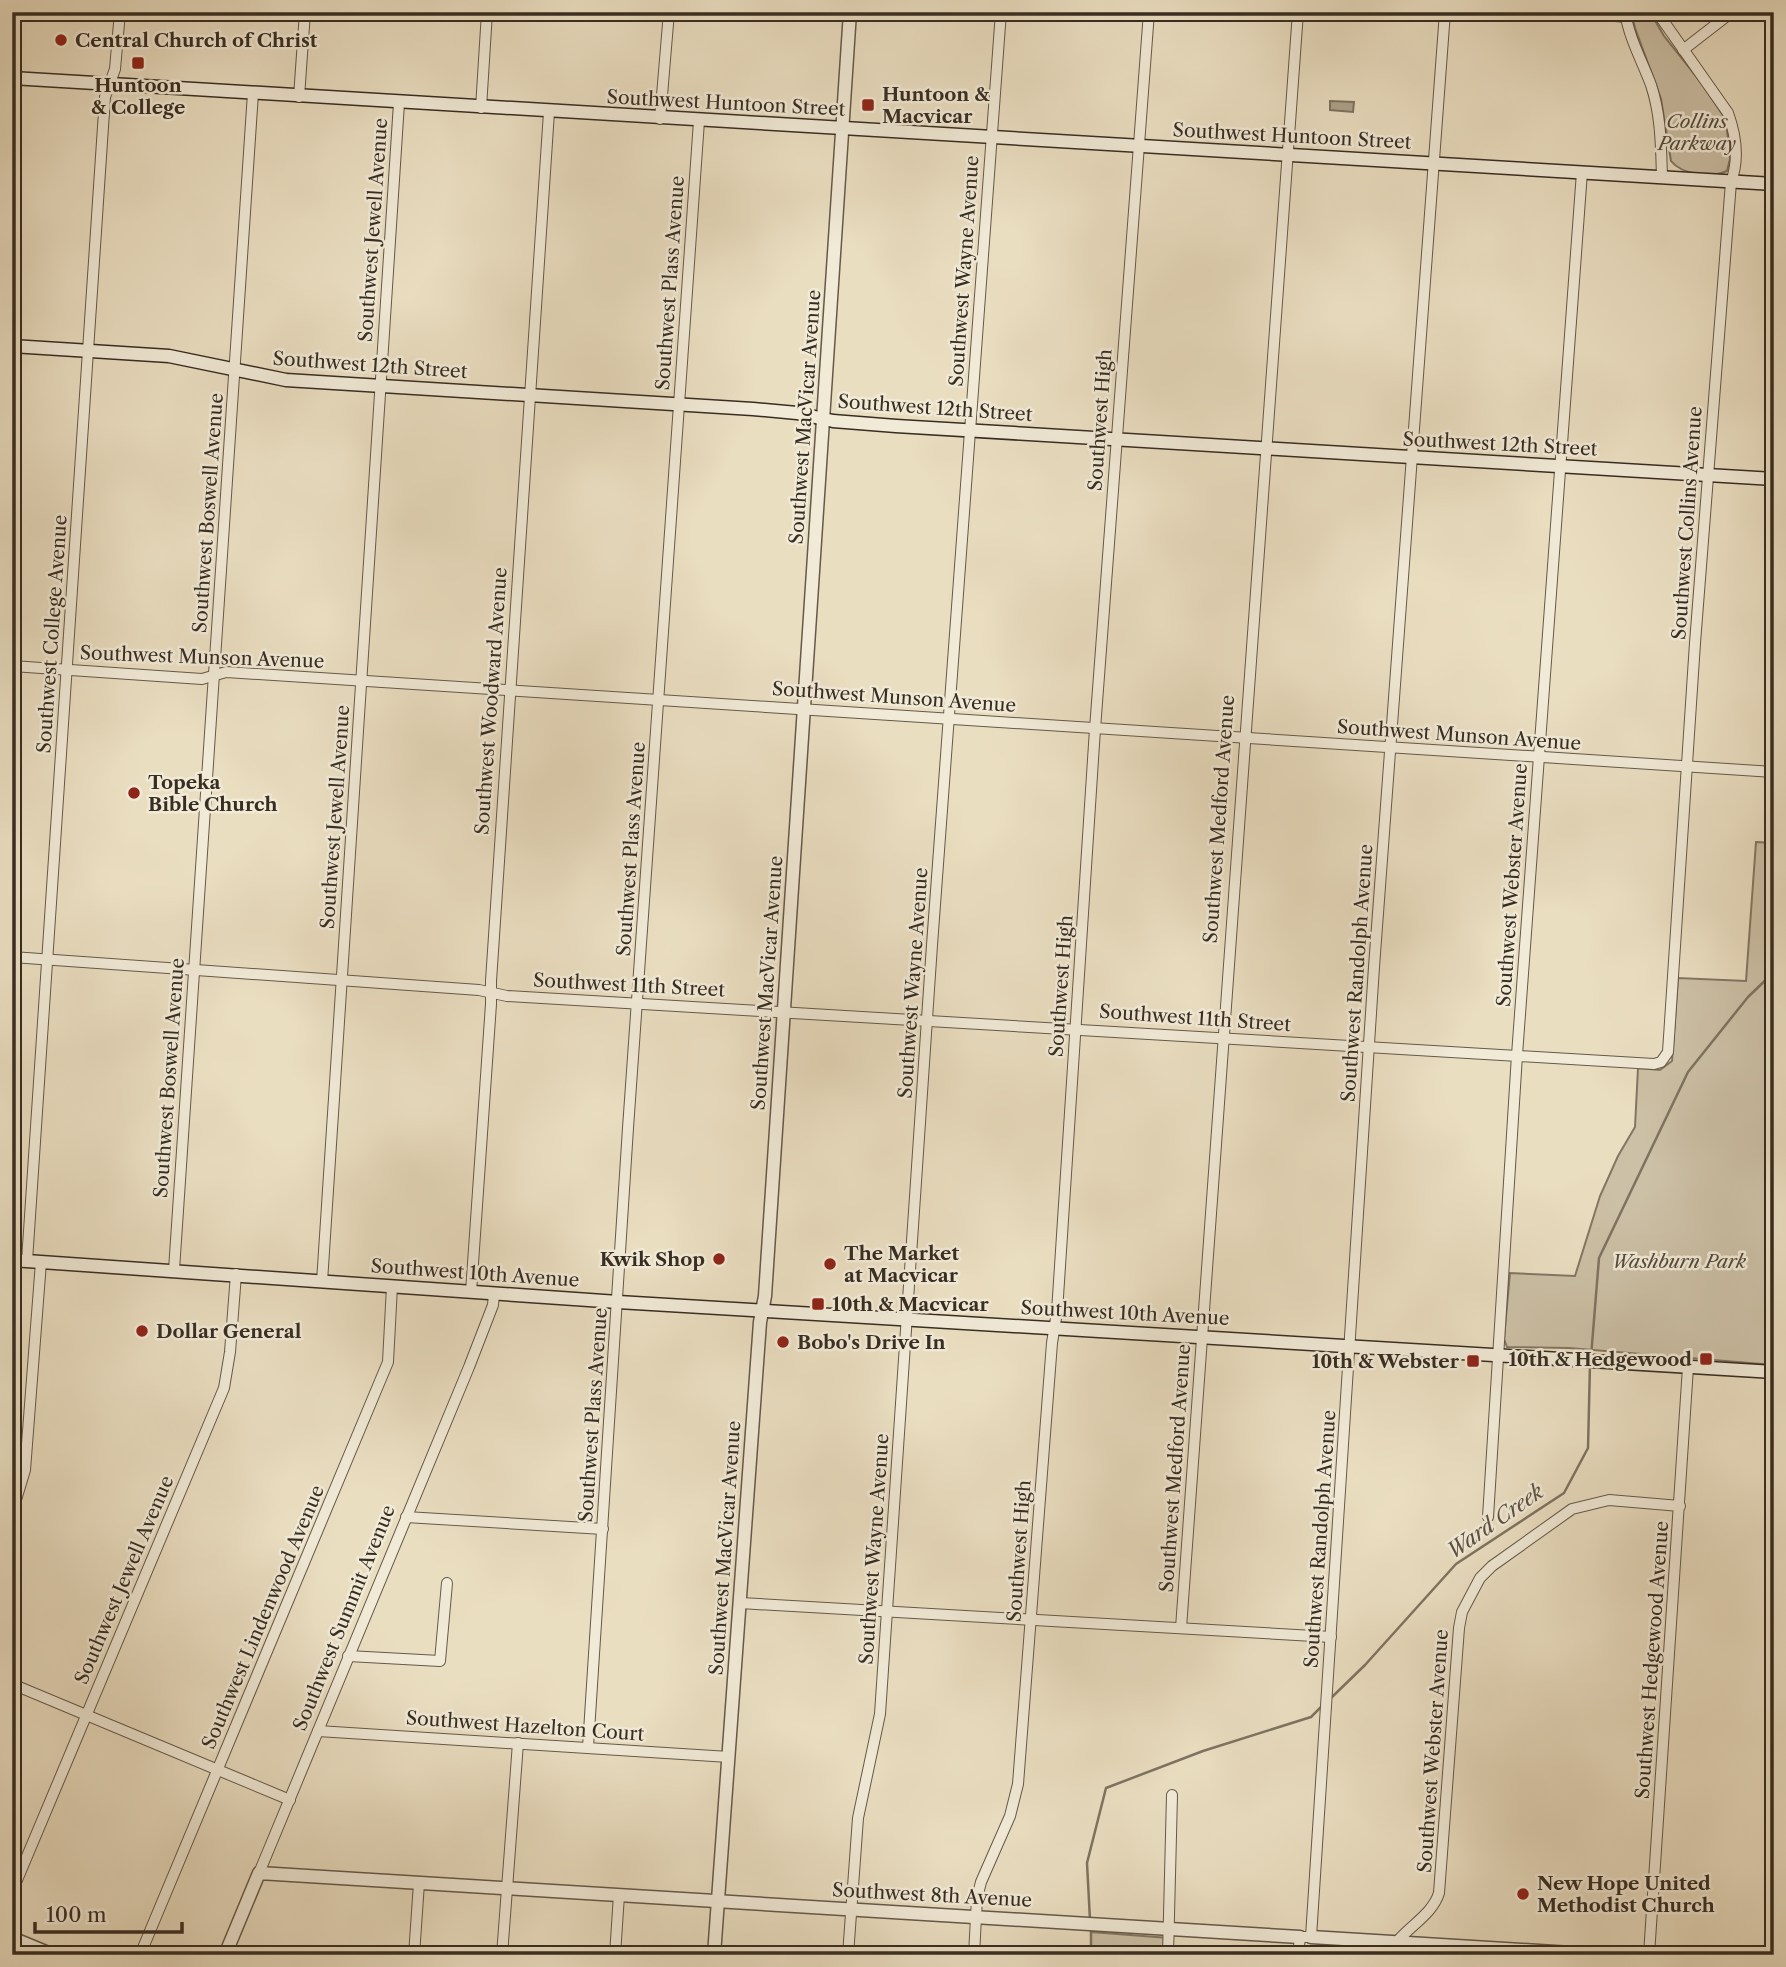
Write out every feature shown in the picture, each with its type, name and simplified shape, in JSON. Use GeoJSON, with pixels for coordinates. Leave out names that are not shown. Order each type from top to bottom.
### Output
{"type":"FeatureCollection","features":[{"type":"Feature","properties":{"kind":"main road","name":"Southwest MacVicar Avenue"},"geometry":{"type":"LineString","coordinates":[[714,1955],[785,1012],[850,12]]}},
{"type":"Feature","properties":{"kind":"main road","name":"Southwest Huntoon Street"},"geometry":{"type":"LineString","coordinates":[[12,78],[1774,184]]}},
{"type":"Feature","properties":{"kind":"main road","name":"Southwest 12th Street"},"geometry":{"type":"LineString","coordinates":[[12,346],[178,357],[286,380],[679,404],[797,413],[825,419],[1116,440],[1774,479]]}},
{"type":"Feature","properties":{"kind":"main road","name":"Southwest 10th Avenue"},"geometry":{"type":"LineString","coordinates":[[12,1260],[174,1269],[618,1302],[1774,1372]]}},
{"type":"Feature","properties":{"kind":"main road","name":"Southwest 8th Avenue"},"geometry":{"type":"LineString","coordinates":[[258,1873],[1603,1955]]}},
{"type":"Feature","properties":{"kind":"main road","name":"Southwest Summit Avenue"},"geometry":{"type":"LineString","coordinates":[[225,1955],[258,1873]]}},
{"type":"Feature","properties":{"kind":"main road"},"geometry":{"type":"LineString","coordinates":[[12,1938],[52,1955]]}},
{"type":"Feature","properties":{"kind":"street","name":"Southwest College Avenue"},"geometry":{"type":"LineString","coordinates":[[27,1261],[105,97],[115,69],[120,12]]}},
{"type":"Feature","properties":{"kind":"street"},"geometry":{"type":"LineString","coordinates":[[299,97],[305,12]]}},
{"type":"Feature","properties":{"kind":"street"},"geometry":{"type":"LineString","coordinates":[[481,108],[487,12]]}},
{"type":"Feature","properties":{"kind":"street"},"geometry":{"type":"LineString","coordinates":[[660,119],[668,12]]}},
{"type":"Feature","properties":{"kind":"street","name":"Southwest Wayne Avenue"},"geometry":{"type":"LineString","coordinates":[[848,1955],[861,1801],[880,1714],[927,1019],[1001,12]]}},
{"type":"Feature","properties":{"kind":"street","name":"Southwest High"},"geometry":{"type":"LineString","coordinates":[[974,1955],[981,1882],[1010,1816],[1018,1784],[1054,1328],[1095,729],[1149,12]]}},
{"type":"Feature","properties":{"kind":"street","name":"Southwest Medford Avenue"},"geometry":{"type":"LineString","coordinates":[[1181,1628],[1242,738],[1298,12]]}},
{"type":"Feature","properties":{"kind":"street","name":"Southwest Randolph Avenue"},"geometry":{"type":"LineString","coordinates":[[1298,1955],[1305,1937],[1325,1729],[1369,1046],[1446,12]]}},
{"type":"Feature","properties":{"kind":"street"},"geometry":{"type":"LineString","coordinates":[[1571,12],[1626,15],[1654,97],[1661,139],[1662,177]]}},
{"type":"Feature","properties":{"kind":"street","name":"Southwest Collins Avenue"},"geometry":{"type":"LineString","coordinates":[[1657,12],[1721,100],[1732,124],[1736,158],[1731,182],[1708,475],[1668,1052],[1663,1060]]}},
{"type":"Feature","properties":{"kind":"street"},"geometry":{"type":"LineString","coordinates":[[1684,50],[1732,12]]}},
{"type":"Feature","properties":{"kind":"street","name":"Southwest Boswell Avenue"},"geometry":{"type":"LineString","coordinates":[[174,1269],[253,93]]}},
{"type":"Feature","properties":{"kind":"street","name":"Southwest Jewell Avenue"},"geometry":{"type":"LineString","coordinates":[[322,1282],[399,103]]}},
{"type":"Feature","properties":{"kind":"street","name":"Southwest Woodward Avenue"},"geometry":{"type":"LineString","coordinates":[[471,1292],[549,112]]}},
{"type":"Feature","properties":{"kind":"street","name":"Southwest Plass Avenue"},"geometry":{"type":"LineString","coordinates":[[588,1747],[628,1128],[699,121]]}},
{"type":"Feature","properties":{"kind":"street","name":"Southwest Webster Avenue"},"geometry":{"type":"LineString","coordinates":[[1488,1517],[1517,1055],[1582,173]]}},
{"type":"Feature","properties":{"kind":"street","name":"Southwest Munson Avenue"},"geometry":{"type":"LineString","coordinates":[[12,666],[202,679],[226,672],[659,698],[950,720],[1774,772]]}},
{"type":"Feature","properties":{"kind":"street","name":"Southwest 11th Street"},"geometry":{"type":"LineString","coordinates":[[12,957],[194,968],[491,992],[507,996],[1654,1064],[1663,1060]]}},
{"type":"Feature","properties":{"kind":"street"},"geometry":{"type":"LineString","coordinates":[[12,1513],[25,1470],[41,1262]]}},
{"type":"Feature","properties":{"kind":"street","name":"Southwest Jewell Avenue"},"geometry":{"type":"LineString","coordinates":[[12,1892],[224,1388],[230,1352],[236,1274]]}},
{"type":"Feature","properties":{"kind":"street","name":"Southwest Lindenwood Avenue"},"geometry":{"type":"LineString","coordinates":[[140,1955],[387,1362],[392,1286]]}},
{"type":"Feature","properties":{"kind":"street","name":"Southwest Summit Avenue"},"geometry":{"type":"LineString","coordinates":[[258,1873],[469,1367],[493,1305],[494,1294]]}},
{"type":"Feature","properties":{"kind":"street","name":"Southwest Hedgewood Avenue"},"geometry":{"type":"LineString","coordinates":[[1650,1955],[1688,1367]]}},
{"type":"Feature","properties":{"kind":"street","name":"Southwest Webster Avenue"},"geometry":{"type":"LineString","coordinates":[[1389,1955],[1397,1942],[1434,1905],[1439,1893],[1459,1628],[1462,1612],[1480,1578],[1492,1566],[1549,1525],[1572,1509],[1583,1505],[1609,1500],[1680,1506]]}},
{"type":"Feature","properties":{"kind":"street"},"geometry":{"type":"LineString","coordinates":[[406,1517],[603,1530]]}},
{"type":"Feature","properties":{"kind":"street"},"geometry":{"type":"LineString","coordinates":[[348,1656],[440,1661],[447,1583]]}},
{"type":"Feature","properties":{"kind":"street"},"geometry":{"type":"LineString","coordinates":[[740,1603],[1331,1637]]}},
{"type":"Feature","properties":{"kind":"street"},"geometry":{"type":"LineString","coordinates":[[12,1684],[290,1800]]}},
{"type":"Feature","properties":{"kind":"street","name":"Southwest Hazelton Court"},"geometry":{"type":"LineString","coordinates":[[318,1731],[729,1757]]}},
{"type":"Feature","properties":{"kind":"street"},"geometry":{"type":"LineString","coordinates":[[502,1955],[518,1743]]}},
{"type":"Feature","properties":{"kind":"street"},"geometry":{"type":"LineString","coordinates":[[1168,1955],[1172,1795]]}},
{"type":"Feature","properties":{"kind":"street"},"geometry":{"type":"LineString","coordinates":[[414,1955],[419,1883]]}},
{"type":"Feature","properties":{"kind":"street"},"geometry":{"type":"LineString","coordinates":[[615,1955],[620,1895]]}},
{"type":"Feature","properties":{"kind":"green space","name":"Collins Parkway"},"geometry":{"type":"Polygon","coordinates":[[[1631,12],[1650,12],[1664,36],[1703,85],[1726,120],[1730,159],[1727,171],[1698,174],[1682,169],[1671,161],[1661,99],[1631,12]]]}},
{"type":"Feature","properties":{"kind":"green space","name":"Washburn Park"},"geometry":{"type":"Polygon","coordinates":[[[1756,842],[1774,843],[1774,1365],[1569,1348],[1507,1347],[1504,1339],[1510,1273],[1575,1276],[1600,1196],[1635,1127],[1638,1068],[1660,1070],[1672,1061],[1678,978],[1746,981],[1756,842]]]}},
{"type":"Feature","properties":{"kind":"green space"},"geometry":{"type":"Polygon","coordinates":[[[1091,1932],[1169,1938],[1168,1955],[1091,1955],[1091,1932]]]}},
{"type":"Feature","properties":{"kind":"shaded area"},"geometry":{"type":"Polygon","coordinates":[[[1330,101],[1354,102],[1353,112],[1330,110],[1330,101]]]}},
{"type":"Feature","properties":{"kind":"waterway","name":"Ward Creek"},"geometry":{"type":"LineString","coordinates":[[1591,1357],[1599,1258],[1688,1072],[1748,997],[1774,972]]}},
{"type":"Feature","properties":{"kind":"waterway","name":"Ward Creek"},"geometry":{"type":"LineString","coordinates":[[1331,1698],[1365,1665],[1456,1564],[1564,1493],[1588,1448],[1590,1364]]}},
{"type":"Feature","properties":{"kind":"waterway","name":"Ward Creek"},"geometry":{"type":"LineString","coordinates":[[1090,1920],[1087,1863],[1106,1788],[1203,1751],[1311,1717],[1323,1705]]}},
{"type":"Feature","properties":{"kind":"waterway","name":"Ward Creek"},"geometry":{"type":"LineString","coordinates":[[1091,1930],[1091,1955]]}},
{"type":"Feature","properties":{"kind":"place","name":"Central Church of Christ"},"geometry":{"type":"Point","coordinates":[61,40]}},
{"type":"Feature","properties":{"kind":"place","name":"Huntoon & College"},"geometry":{"type":"Point","coordinates":[138,63]}},
{"type":"Feature","properties":{"kind":"place","name":"Huntoon & Macvicar"},"geometry":{"type":"Point","coordinates":[868,105]}},
{"type":"Feature","properties":{"kind":"place","name":"Topeka Bible Church"},"geometry":{"type":"Point","coordinates":[134,793]}},
{"type":"Feature","properties":{"kind":"place","name":"Kwik Shop"},"geometry":{"type":"Point","coordinates":[719,1259]}},
{"type":"Feature","properties":{"kind":"place","name":"The Market at Macvicar"},"geometry":{"type":"Point","coordinates":[830,1264]}},
{"type":"Feature","properties":{"kind":"place","name":"10th & Macvicar"},"geometry":{"type":"Point","coordinates":[818,1304]}},
{"type":"Feature","properties":{"kind":"place","name":"Dollar General"},"geometry":{"type":"Point","coordinates":[142,1331]}},
{"type":"Feature","properties":{"kind":"place","name":"Bobo's Drive In"},"geometry":{"type":"Point","coordinates":[783,1342]}},
{"type":"Feature","properties":{"kind":"place","name":"10th & Hedgewood"},"geometry":{"type":"Point","coordinates":[1706,1359]}},
{"type":"Feature","properties":{"kind":"place","name":"10th & Webster"},"geometry":{"type":"Point","coordinates":[1473,1361]}},
{"type":"Feature","properties":{"kind":"place","name":"New Hope United Methodist Church"},"geometry":{"type":"Point","coordinates":[1523,1894]}}]}
